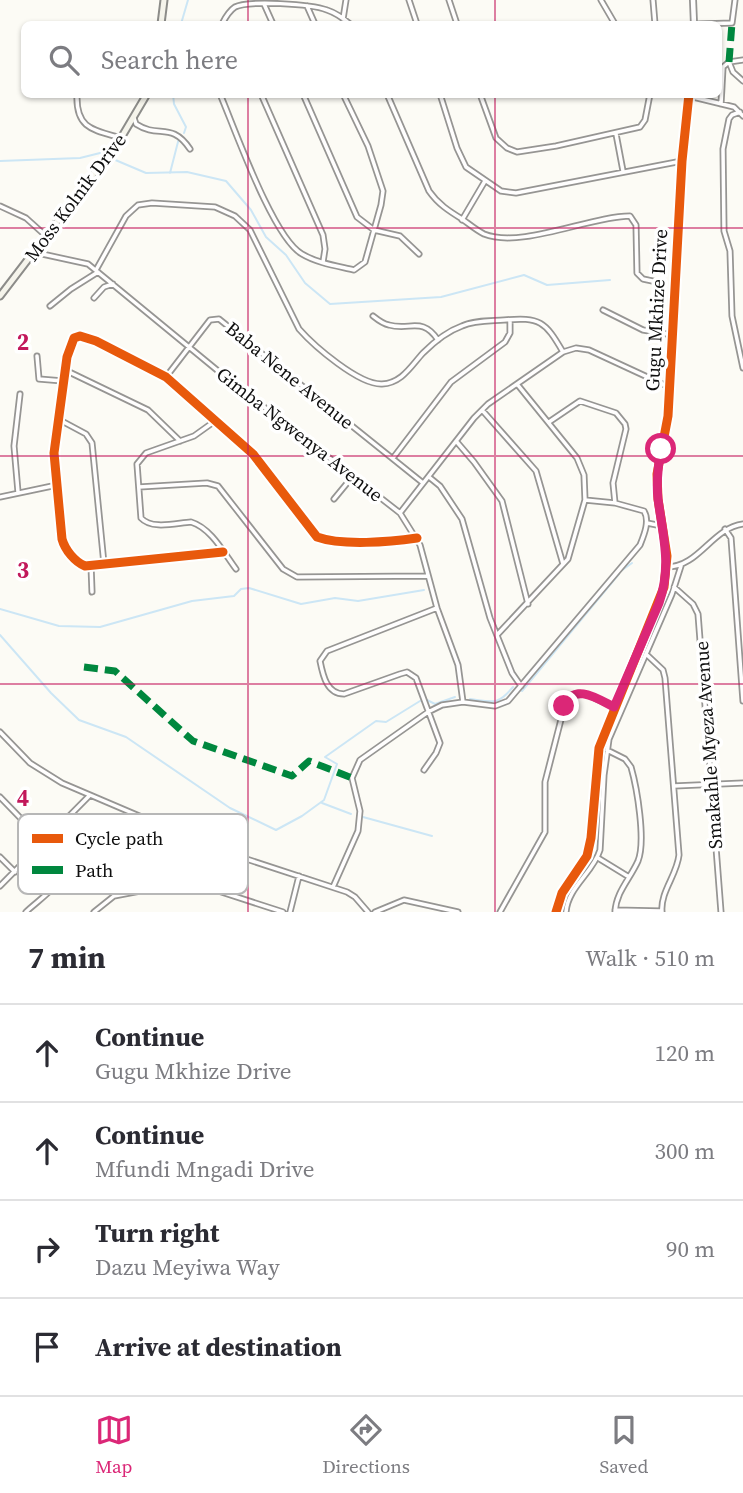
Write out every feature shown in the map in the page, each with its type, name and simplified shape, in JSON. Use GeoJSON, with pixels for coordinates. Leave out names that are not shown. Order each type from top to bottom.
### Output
{"type":"FeatureCollection","features":[{"type":"Feature","properties":{"kind":"main road"},"geometry":{"type":"LineString","coordinates":[[161,21],[164,0]]}},
{"type":"Feature","properties":{"kind":"main road","name":"Moss Kolnik Drive"},"geometry":{"type":"LineString","coordinates":[[0,296],[121,138],[145,98]]}},
{"type":"Feature","properties":{"kind":"street"},"geometry":{"type":"LineString","coordinates":[[302,0],[313,21]]}},
{"type":"Feature","properties":{"kind":"street"},"geometry":{"type":"LineString","coordinates":[[343,19],[346,0]]}},
{"type":"Feature","properties":{"kind":"street"},"geometry":{"type":"LineString","coordinates":[[409,0],[416,21]]}},
{"type":"Feature","properties":{"kind":"street"},"geometry":{"type":"LineString","coordinates":[[449,0],[456,21]]}},
{"type":"Feature","properties":{"kind":"street"},"geometry":{"type":"LineString","coordinates":[[601,0],[613,21]]}},
{"type":"Feature","properties":{"kind":"street"},"geometry":{"type":"LineString","coordinates":[[653,0],[655,21]]}},
{"type":"Feature","properties":{"kind":"street"},"geometry":{"type":"LineString","coordinates":[[693,0],[696,21]]}},
{"type":"Feature","properties":{"kind":"street"},"geometry":{"type":"LineString","coordinates":[[722,23],[732,23],[735,0]]}},
{"type":"Feature","properties":{"kind":"street"},"geometry":{"type":"LineString","coordinates":[[224,21],[233,8],[242,2],[328,10],[346,21]]}},
{"type":"Feature","properties":{"kind":"street"},"geometry":{"type":"LineString","coordinates":[[264,4],[272,21]]}},
{"type":"Feature","properties":{"kind":"street"},"geometry":{"type":"LineString","coordinates":[[722,86],[723,67],[729,62],[743,60]]}},
{"type":"Feature","properties":{"kind":"street"},"geometry":{"type":"LineString","coordinates":[[729,62],[733,72],[743,81]]}},
{"type":"Feature","properties":{"kind":"street"},"geometry":{"type":"LineString","coordinates":[[77,98],[78,116],[82,122],[92,129],[121,138]]}},
{"type":"Feature","properties":{"kind":"street"},"geometry":{"type":"LineString","coordinates":[[222,98],[262,193],[281,231],[293,248],[323,262],[354,270],[365,262],[383,198],[382,184],[368,146],[345,98]]}},
{"type":"Feature","properties":{"kind":"street"},"geometry":{"type":"LineString","coordinates":[[263,98],[323,235],[323,262]]}},
{"type":"Feature","properties":{"kind":"street"},"geometry":{"type":"LineString","coordinates":[[305,98],[354,211],[365,225],[400,236],[419,254]]}},
{"type":"Feature","properties":{"kind":"street"},"geometry":{"type":"LineString","coordinates":[[389,98],[429,191],[441,205],[463,220],[484,234],[502,237],[526,236],[629,216],[635,220],[636,225],[637,273],[643,279],[662,283]]}},
{"type":"Feature","properties":{"kind":"street"},"geometry":{"type":"LineString","coordinates":[[441,98],[462,161],[471,172],[505,192],[516,193],[682,161]]}},
{"type":"Feature","properties":{"kind":"street"},"geometry":{"type":"LineString","coordinates":[[481,98],[496,138],[507,148],[517,152],[640,127],[649,98]]}},
{"type":"Feature","properties":{"kind":"street","name":"Gugu Mkhize Drive"},"geometry":{"type":"LineString","coordinates":[[556,912],[562,893],[587,856],[591,838],[597,755],[614,707],[662,595],[667,567],[657,474],[667,427],[682,161],[689,98]]}},
{"type":"Feature","properties":{"kind":"street"},"geometry":{"type":"LineString","coordinates":[[700,98],[734,107],[742,114]]}},
{"type":"Feature","properties":{"kind":"street"},"geometry":{"type":"LineString","coordinates":[[721,98],[721,104]]}},
{"type":"Feature","properties":{"kind":"street"},"geometry":{"type":"LineString","coordinates":[[742,114],[732,115],[729,119],[723,155],[724,231],[730,251],[732,316],[743,368]]}},
{"type":"Feature","properties":{"kind":"street"},"geometry":{"type":"LineString","coordinates":[[134,118],[136,124],[147,131],[166,131],[178,135],[190,149]]}},
{"type":"Feature","properties":{"kind":"street"},"geometry":{"type":"LineString","coordinates":[[616,134],[623,171]]}},
{"type":"Feature","properties":{"kind":"street"},"geometry":{"type":"LineString","coordinates":[[463,220],[485,181]]}},
{"type":"Feature","properties":{"kind":"street"},"geometry":{"type":"LineString","coordinates":[[50,306],[97,271],[125,216],[138,205],[152,203],[215,206],[235,216],[250,230],[295,322],[304,334],[362,380],[382,384],[396,381],[438,340],[470,323],[526,318],[540,321],[554,335],[563,352]]}},
{"type":"Feature","properties":{"kind":"street"},"geometry":{"type":"LineString","coordinates":[[0,206],[22,216],[47,236]]}},
{"type":"Feature","properties":{"kind":"street","name":"Gimba Ngwenya Avenue"},"geometry":{"type":"LineString","coordinates":[[33,252],[85,263],[97,271],[400,513],[416,538],[458,665],[463,702]]}},
{"type":"Feature","properties":{"kind":"street"},"geometry":{"type":"LineString","coordinates":[[94,298],[104,287],[113,284]]}},
{"type":"Feature","properties":{"kind":"street"},"geometry":{"type":"LineString","coordinates":[[603,310],[643,330],[673,335]]}},
{"type":"Feature","properties":{"kind":"street"},"geometry":{"type":"LineString","coordinates":[[373,316],[388,325],[422,326],[430,330],[438,340]]}},
{"type":"Feature","properties":{"kind":"street","name":"Baba Nene Avenue"},"geometry":{"type":"LineString","coordinates":[[166,377],[210,320],[219,319],[424,483]]}},
{"type":"Feature","properties":{"kind":"street"},"geometry":{"type":"LineString","coordinates":[[393,458],[451,382],[505,342],[510,333],[510,320]]}},
{"type":"Feature","properties":{"kind":"street"},"geometry":{"type":"LineString","coordinates":[[223,552],[91,565],[80,564],[64,544],[54,453],[65,370],[71,341],[77,336],[85,337],[166,377],[257,458],[317,537],[343,541],[416,538]]}},
{"type":"Feature","properties":{"kind":"street"},"geometry":{"type":"LineString","coordinates":[[400,513],[482,410],[563,352],[576,348],[589,351],[670,387]]}},
{"type":"Feature","properties":{"kind":"street"},"geometry":{"type":"LineString","coordinates":[[37,356],[39,379],[63,381]]}},
{"type":"Feature","properties":{"kind":"street"},"geometry":{"type":"LineString","coordinates":[[65,370],[148,410],[180,441]]}},
{"type":"Feature","properties":{"kind":"street"},"geometry":{"type":"LineString","coordinates":[[497,635],[571,554],[585,500],[581,464],[517,384]]}},
{"type":"Feature","properties":{"kind":"street"},"geometry":{"type":"LineString","coordinates":[[18,492],[14,446],[20,394]]}},
{"type":"Feature","properties":{"kind":"street"},"geometry":{"type":"LineString","coordinates":[[549,422],[580,401],[606,409],[621,418],[626,429],[613,483],[615,503]]}},
{"type":"Feature","properties":{"kind":"street"},"geometry":{"type":"LineString","coordinates":[[482,410],[538,474],[563,564]]}},
{"type":"Feature","properties":{"kind":"street"},"geometry":{"type":"LineString","coordinates":[[58,419],[86,434],[92,443],[104,564]]}},
{"type":"Feature","properties":{"kind":"street"},"geometry":{"type":"LineString","coordinates":[[215,421],[201,432],[142,455],[137,464],[141,518],[145,523],[197,524],[206,530],[236,569]]}},
{"type":"Feature","properties":{"kind":"street"},"geometry":{"type":"LineString","coordinates":[[456,441],[502,501],[528,604]]}},
{"type":"Feature","properties":{"kind":"street"},"geometry":{"type":"LineString","coordinates":[[334,499],[353,476]]}},
{"type":"Feature","properties":{"kind":"street"},"geometry":{"type":"LineString","coordinates":[[428,476],[440,486],[462,519],[497,635],[512,673],[521,686]]}},
{"type":"Feature","properties":{"kind":"street"},"geometry":{"type":"LineString","coordinates":[[139,487],[206,483],[218,486],[283,569],[297,577],[317,579],[428,576]]}},
{"type":"Feature","properties":{"kind":"street"},"geometry":{"type":"LineString","coordinates":[[0,496],[57,485]]}},
{"type":"Feature","properties":{"kind":"street"},"geometry":{"type":"LineString","coordinates":[[333,887],[358,831],[360,811],[352,778],[355,769],[368,752],[428,712],[448,703],[503,705],[637,549],[647,523],[646,514],[640,509],[615,503],[585,500]]}},
{"type":"Feature","properties":{"kind":"street"},"geometry":{"type":"LineString","coordinates":[[647,523],[663,526]]}},
{"type":"Feature","properties":{"kind":"street"},"geometry":{"type":"LineString","coordinates":[[566,912],[570,896],[598,858],[611,731],[646,654],[681,566],[725,529],[743,524]]}},
{"type":"Feature","properties":{"kind":"street"},"geometry":{"type":"LineString","coordinates":[[725,529],[731,538],[743,701]]}},
{"type":"Feature","properties":{"kind":"street"},"geometry":{"type":"LineString","coordinates":[[91,565],[92,592]]}},
{"type":"Feature","properties":{"kind":"street"},"geometry":{"type":"LineString","coordinates":[[667,567],[681,566]]}},
{"type":"Feature","properties":{"kind":"street","name":"Smakahle Myeza Avenue"},"geometry":{"type":"LineString","coordinates":[[674,587],[693,604],[698,614],[721,912]]}},
{"type":"Feature","properties":{"kind":"street"},"geometry":{"type":"LineString","coordinates":[[424,770],[440,743],[416,678],[407,672],[344,694],[334,693],[329,688],[320,661],[327,651],[437,608]]}},
{"type":"Feature","properties":{"kind":"street"},"geometry":{"type":"LineString","coordinates":[[607,750],[629,762],[633,773],[641,850],[618,896],[615,911],[662,911],[665,893],[677,867],[679,855],[665,678],[663,670],[646,654]]}},
{"type":"Feature","properties":{"kind":"street"},"geometry":{"type":"LineString","coordinates":[[500,912],[545,832],[545,782],[566,699],[578,693],[614,707]]}},
{"type":"Feature","properties":{"kind":"street"},"geometry":{"type":"LineString","coordinates":[[0,732],[30,763],[45,774],[135,814]]}},
{"type":"Feature","properties":{"kind":"street"},"geometry":{"type":"LineString","coordinates":[[674,786],[743,783]]}},
{"type":"Feature","properties":{"kind":"street"},"geometry":{"type":"LineString","coordinates":[[71,814],[90,795]]}},
{"type":"Feature","properties":{"kind":"street"},"geometry":{"type":"LineString","coordinates":[[0,797],[18,815]]}},
{"type":"Feature","properties":{"kind":"street"},"geometry":{"type":"LineString","coordinates":[[0,857],[15,872]]}},
{"type":"Feature","properties":{"kind":"street"},"geometry":{"type":"LineString","coordinates":[[598,858],[629,877]]}},
{"type":"Feature","properties":{"kind":"street"},"geometry":{"type":"LineString","coordinates":[[248,859],[352,894],[368,912]]}},
{"type":"Feature","properties":{"kind":"street"},"geometry":{"type":"LineString","coordinates":[[0,886],[18,869]]}},
{"type":"Feature","properties":{"kind":"street"},"geometry":{"type":"LineString","coordinates":[[290,912],[299,876]]}},
{"type":"Feature","properties":{"kind":"street"},"geometry":{"type":"LineString","coordinates":[[26,912],[45,894]]}},
{"type":"Feature","properties":{"kind":"street"},"geometry":{"type":"LineString","coordinates":[[94,912],[114,896],[124,894]]}},
{"type":"Feature","properties":{"kind":"street"},"geometry":{"type":"LineString","coordinates":[[226,894],[284,912]]}},
{"type":"Feature","properties":{"kind":"street"},"geometry":{"type":"LineString","coordinates":[[375,912],[404,900],[458,912]]}},
{"type":"Feature","properties":{"kind":"waterway"},"geometry":{"type":"LineString","coordinates":[[182,21],[188,0]]}},
{"type":"Feature","properties":{"kind":"waterway"},"geometry":{"type":"LineString","coordinates":[[173,98],[186,127],[184,133]]}},
{"type":"Feature","properties":{"kind":"waterway"},"geometry":{"type":"LineString","coordinates":[[170,173],[179,138]]}},
{"type":"Feature","properties":{"kind":"waterway"},"geometry":{"type":"LineString","coordinates":[[0,161],[80,158],[104,152]]}},
{"type":"Feature","properties":{"kind":"waterway"},"geometry":{"type":"LineString","coordinates":[[113,159],[146,173],[187,172],[226,181],[251,210],[266,237],[286,255],[305,283],[330,304],[441,297],[524,275],[547,285],[610,280]]}},
{"type":"Feature","properties":{"kind":"waterway"},"geometry":{"type":"LineString","coordinates":[[621,571],[632,563]]}},
{"type":"Feature","properties":{"kind":"waterway"},"geometry":{"type":"LineString","coordinates":[[522,691],[619,574]]}},
{"type":"Feature","properties":{"kind":"waterway"},"geometry":{"type":"LineString","coordinates":[[0,609],[59,626],[100,627],[192,601],[234,596],[241,589],[249,588],[301,604],[335,598],[358,601],[424,590]]}},
{"type":"Feature","properties":{"kind":"waterway"},"geometry":{"type":"LineString","coordinates":[[0,635],[51,693],[79,720],[126,737],[243,814]]}},
{"type":"Feature","properties":{"kind":"waterway"},"geometry":{"type":"LineString","coordinates":[[470,699],[498,700],[513,687]]}},
{"type":"Feature","properties":{"kind":"waterway"},"geometry":{"type":"LineString","coordinates":[[427,700],[435,704],[455,697]]}},
{"type":"Feature","properties":{"kind":"waterway"},"geometry":{"type":"LineString","coordinates":[[248,817],[276,830],[302,816],[324,800],[337,764],[325,757],[376,721],[386,722],[420,701]]}},
{"type":"Feature","properties":{"kind":"waterway"},"geometry":{"type":"LineString","coordinates":[[322,803],[351,814]]}},
{"type":"Feature","properties":{"kind":"waterway"},"geometry":{"type":"LineString","coordinates":[[363,817],[432,836]]}},
{"type":"Feature","properties":{"kind":"marked path"},"geometry":{"type":"LineString","coordinates":[[729,62],[732,23]]}},
{"type":"Feature","properties":{"kind":"marked path"},"geometry":{"type":"LineString","coordinates":[[84,667],[115,671],[193,741],[292,776],[309,761],[352,778]]}},
{"type":"Feature","properties":{"kind":"cycle path"},"geometry":{"type":"LineString","coordinates":[[556,912],[562,893],[587,856],[599,748],[664,587],[667,556],[657,474],[668,416],[682,161],[689,98]]}},
{"type":"Feature","properties":{"kind":"cycle path"},"geometry":{"type":"LineString","coordinates":[[223,552],[85,566],[68,551],[62,539],[54,453],[67,357],[74,338],[80,336],[96,341],[166,377],[253,454],[317,537],[353,542],[417,538]]}},
{"type":"Feature","properties":{"kind":"route"},"geometry":{"type":"LineString","coordinates":[[564,706],[569,696],[578,693],[614,707],[659,603],[667,567],[667,547],[657,485],[661,449]]}}]}
